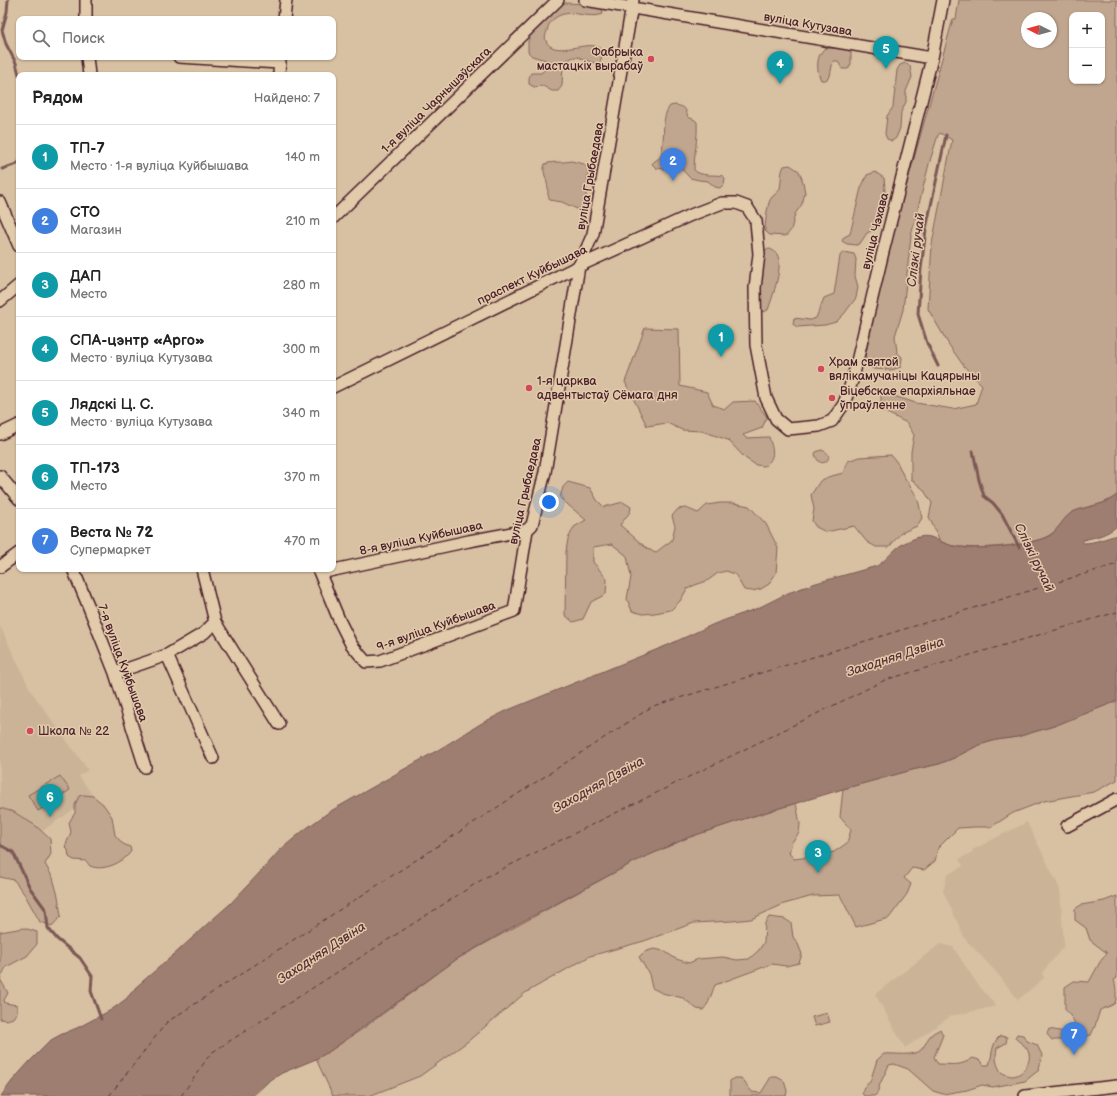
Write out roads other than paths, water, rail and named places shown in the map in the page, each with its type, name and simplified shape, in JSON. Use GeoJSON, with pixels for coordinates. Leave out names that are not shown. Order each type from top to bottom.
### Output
{"type":"FeatureCollection","features":[{"type":"Feature","properties":{"kind":"street"},"geometry":{"type":"LineString","coordinates":[[86,0],[86,16]]}},
{"type":"Feature","properties":{"kind":"street"},"geometry":{"type":"LineString","coordinates":[[284,16],[286,0]]}},
{"type":"Feature","properties":{"kind":"street","name":"1-я вуліца Чарнышэўскага"},"geometry":{"type":"LineString","coordinates":[[336,214],[558,0]]}},
{"type":"Feature","properties":{"kind":"street","name":"вуліца Кутузава"},"geometry":{"type":"LineString","coordinates":[[585,0],[632,4],[932,58]]}},
{"type":"Feature","properties":{"kind":"street","name":"вуліца Чэхава"},"geometry":{"type":"LineString","coordinates":[[747,207],[756,221],[759,254],[755,288],[756,345],[766,398],[776,418],[788,429],[819,426],[832,421],[844,404],[853,378],[932,58],[942,0]]}},
{"type":"Feature","properties":{"kind":"street","name":"вуліца Грыбаедава"},"geometry":{"type":"LineString","coordinates":[[514,611],[527,530],[532,525],[545,472],[579,266],[593,234],[632,4]]}},
{"type":"Feature","properties":{"kind":"street"},"geometry":{"type":"LineString","coordinates":[[87,60],[89,72]]}},
{"type":"Feature","properties":{"kind":"street"},"geometry":{"type":"LineString","coordinates":[[279,72],[280,60]]}},
{"type":"Feature","properties":{"kind":"street"},"geometry":{"type":"LineString","coordinates":[[0,202],[16,239]]}},
{"type":"Feature","properties":{"kind":"street","name":"праспект Куйбышава"},"geometry":{"type":"LineString","coordinates":[[336,386],[579,266],[691,215],[722,203],[736,203],[747,207]]}},
{"type":"Feature","properties":{"kind":"street"},"geometry":{"type":"LineString","coordinates":[[0,301],[16,288]]}},
{"type":"Feature","properties":{"kind":"street"},"geometry":{"type":"LineString","coordinates":[[0,434],[16,426]]}},
{"type":"Feature","properties":{"kind":"street"},"geometry":{"type":"LineString","coordinates":[[0,476],[16,495]]}},
{"type":"Feature","properties":{"kind":"street","name":"8-я вуліца Куйбышава"},"geometry":{"type":"LineString","coordinates":[[336,568],[527,530]]}},
{"type":"Feature","properties":{"kind":"street"},"geometry":{"type":"LineString","coordinates":[[0,567],[16,555]]}},
{"type":"Feature","properties":{"kind":"street","name":"7-я вуліца Куйбышава"},"geometry":{"type":"LineString","coordinates":[[74,572],[115,673],[145,767]]}},
{"type":"Feature","properties":{"kind":"street"},"geometry":{"type":"LineString","coordinates":[[203,572],[215,622],[280,724]]}},
{"type":"Feature","properties":{"kind":"street","name":"9-я вуліца Куйбышава"},"geometry":{"type":"LineString","coordinates":[[319,572],[340,622],[351,644],[366,662],[380,661],[514,611]]}},
{"type":"Feature","properties":{"kind":"street"},"geometry":{"type":"LineString","coordinates":[[115,673],[167,655],[204,633],[215,622]]}},
{"type":"Feature","properties":{"kind":"street"},"geometry":{"type":"LineString","coordinates":[[167,655],[213,758]]}},
{"type":"Feature","properties":{"kind":"street"},"geometry":{"type":"LineString","coordinates":[[1067,826],[1117,798]]}},
{"type":"Feature","properties":{"kind":"street"},"geometry":{"type":"LineString","coordinates":[[1025,1096],[1047,1095],[1117,1086]]}},
{"type":"Feature","properties":{"kind":"water","name":"Заходняя Дзвіна"},"geometry":{"type":"Polygon","coordinates":[[[1117,495],[1117,526],[1105,534],[1082,541],[1083,543],[1092,542],[1117,535],[1117,701],[1054,726],[1017,737],[996,740],[979,745],[939,764],[843,789],[687,838],[634,862],[516,925],[457,959],[330,1051],[316,1059],[282,1073],[269,1081],[253,1096],[1,1096],[12,1081],[51,1040],[111,1010],[126,999],[136,987],[230,904],[280,850],[304,830],[329,812],[438,750],[482,723],[508,710],[668,645],[714,624],[758,608],[788,593],[816,583],[877,566],[899,546],[913,539],[927,536],[952,546],[968,548],[998,547],[1032,542],[1049,536],[1071,513],[1102,503],[1117,495]]]}},
{"type":"Feature","properties":{"kind":"waterway"},"geometry":{"type":"LineString","coordinates":[[8,0],[7,12],[2,30],[6,44],[16,63],[18,72]]}},
{"type":"Feature","properties":{"kind":"waterway","name":"Слізкі ручай"},"geometry":{"type":"LineString","coordinates":[[938,366],[927,343],[918,314],[921,269],[926,229],[946,135]]}},
{"type":"Feature","properties":{"kind":"waterway"},"geometry":{"type":"LineString","coordinates":[[2,169],[16,164]]}},
{"type":"Feature","properties":{"kind":"waterway","name":"Слізкі ручай"},"geometry":{"type":"LineString","coordinates":[[973,451],[984,496],[993,503],[1002,514],[1019,547]]}},
{"type":"Feature","properties":{"kind":"waterway"},"geometry":{"type":"LineString","coordinates":[[0,845],[13,852],[30,888],[46,910],[48,928],[57,939],[80,958],[92,976],[91,991],[101,1019]]}},
{"type":"Feature","properties":{"kind":"place","name":"Фабрыка мастацкіх вырабаў"},"geometry":{"type":"Point","coordinates":[651,59]}},
{"type":"Feature","properties":{"kind":"place","name":"Лядскі Ц. С."},"geometry":{"type":"Point","coordinates":[886,69]}},
{"type":"Feature","properties":{"kind":"place","name":"СПА-цэнтр «Арго»"},"geometry":{"type":"Point","coordinates":[780,84]}},
{"type":"Feature","properties":{"kind":"place","name":"СТО"},"geometry":{"type":"Point","coordinates":[673,181]}},
{"type":"Feature","properties":{"kind":"place","name":"ТП-7"},"geometry":{"type":"Point","coordinates":[721,357]}},
{"type":"Feature","properties":{"kind":"place","name":"Храм святой вялікамучаніцы Кацярыны"},"geometry":{"type":"Point","coordinates":[821,369]}},
{"type":"Feature","properties":{"kind":"place","name":"1-я царква адвентыстаў Сёмага дня"},"geometry":{"type":"Point","coordinates":[529,388]}},
{"type":"Feature","properties":{"kind":"place","name":"Віцебскае епархіяльнае ўпраўленне"},"geometry":{"type":"Point","coordinates":[832,398]}},
{"type":"Feature","properties":{"kind":"place","name":"Школа № 22"},"geometry":{"type":"Point","coordinates":[30,731]}},
{"type":"Feature","properties":{"kind":"place","name":"ТП-173"},"geometry":{"type":"Point","coordinates":[50,817]}},
{"type":"Feature","properties":{"kind":"place","name":"ДАП"},"geometry":{"type":"Point","coordinates":[818,873]}},
{"type":"Feature","properties":{"kind":"place","name":"Веста № 72"},"geometry":{"type":"Point","coordinates":[1074,1055]}}]}
